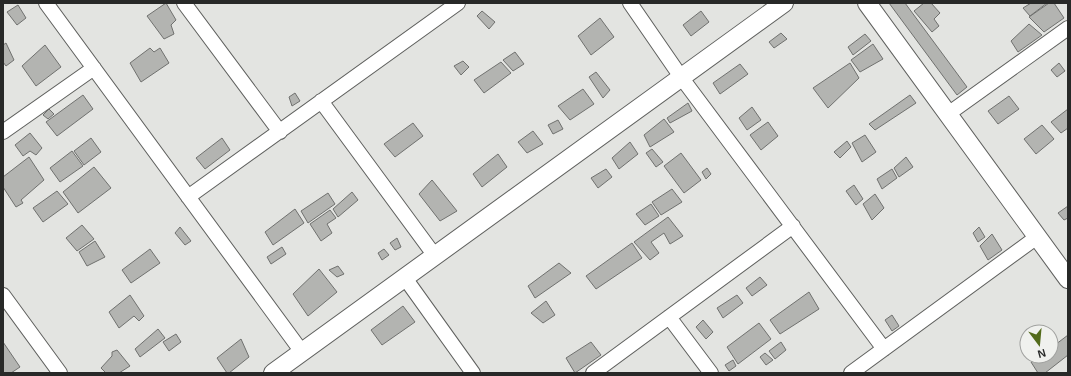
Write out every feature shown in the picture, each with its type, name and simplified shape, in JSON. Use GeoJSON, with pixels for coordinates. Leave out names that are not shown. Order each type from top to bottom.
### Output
{"type":"FeatureCollection","features":[{"type":"Feature","properties":{"kind":"street"},"geometry":{"type":"LineString","coordinates":[[46,3],[302,352]]}},
{"type":"Feature","properties":{"kind":"street"},"geometry":{"type":"LineString","coordinates":[[184,3],[280,132]]}},
{"type":"Feature","properties":{"kind":"street"},"geometry":{"type":"LineString","coordinates":[[188,197],[458,3]]}},
{"type":"Feature","properties":{"kind":"street"},"geometry":{"type":"LineString","coordinates":[[630,3],[681,77],[884,348]]}},
{"type":"Feature","properties":{"kind":"street"},"geometry":{"type":"LineString","coordinates":[[273,373],[784,3]]}},
{"type":"Feature","properties":{"kind":"street"},"geometry":{"type":"LineString","coordinates":[[867,3],[1068,279]]}},
{"type":"Feature","properties":{"kind":"street"},"geometry":{"type":"LineString","coordinates":[[948,114],[1068,28]]}},
{"type":"Feature","properties":{"kind":"street"},"geometry":{"type":"LineString","coordinates":[[3,132],[94,68]]}},
{"type":"Feature","properties":{"kind":"street"},"geometry":{"type":"LineString","coordinates":[[321,101],[434,256]]}},
{"type":"Feature","properties":{"kind":"street"},"geometry":{"type":"LineString","coordinates":[[592,373],[793,226]]}},
{"type":"Feature","properties":{"kind":"street"},"geometry":{"type":"LineString","coordinates":[[851,373],[1037,237]]}},
{"type":"Feature","properties":{"kind":"street"},"geometry":{"type":"LineString","coordinates":[[404,278],[473,373]]}},
{"type":"Feature","properties":{"kind":"street"},"geometry":{"type":"LineString","coordinates":[[3,295],[60,373]]}},
{"type":"Feature","properties":{"kind":"street"},"geometry":{"type":"LineString","coordinates":[[670,317],[711,373]]}},
{"type":"Feature","properties":{"kind":"building"},"geometry":{"type":"Polygon","coordinates":[[[166,3],[176,20],[171,25],[174,34],[164,39],[147,16],[166,3]]]}},
{"type":"Feature","properties":{"kind":"building"},"geometry":{"type":"Polygon","coordinates":[[[889,3],[905,3],[967,87],[957,95],[889,3]]]}},
{"type":"Feature","properties":{"kind":"building"},"geometry":{"type":"Polygon","coordinates":[[[924,3],[931,3],[940,13],[934,19],[939,26],[932,32],[914,11],[924,3]]]}},
{"type":"Feature","properties":{"kind":"building"},"geometry":{"type":"Polygon","coordinates":[[[1031,3],[1047,3],[1030,16],[1023,8],[1031,3]]]}},
{"type":"Feature","properties":{"kind":"building"},"geometry":{"type":"Polygon","coordinates":[[[1049,3],[1054,3],[1064,18],[1044,32],[1029,17],[1049,3]]]}},
{"type":"Feature","properties":{"kind":"building"},"geometry":{"type":"Polygon","coordinates":[[[18,5],[26,18],[17,25],[7,12],[18,5]]]}},
{"type":"Feature","properties":{"kind":"building"},"geometry":{"type":"Polygon","coordinates":[[[482,11],[495,22],[489,29],[477,16],[482,11]]]}},
{"type":"Feature","properties":{"kind":"building"},"geometry":{"type":"Polygon","coordinates":[[[701,11],[709,22],[691,36],[683,25],[701,11]]]}},
{"type":"Feature","properties":{"kind":"building"},"geometry":{"type":"Polygon","coordinates":[[[600,18],[614,37],[591,55],[578,36],[600,18]]]}},
{"type":"Feature","properties":{"kind":"building"},"geometry":{"type":"Polygon","coordinates":[[[1029,24],[1042,35],[1018,52],[1011,41],[1029,24]]]}},
{"type":"Feature","properties":{"kind":"building"},"geometry":{"type":"Polygon","coordinates":[[[781,33],[787,39],[774,48],[769,42],[781,33]]]}},
{"type":"Feature","properties":{"kind":"building"},"geometry":{"type":"Polygon","coordinates":[[[865,34],[871,41],[853,55],[848,47],[865,34]]]}},
{"type":"Feature","properties":{"kind":"building"},"geometry":{"type":"Polygon","coordinates":[[[6,43],[14,60],[6,66],[3,62],[3,45],[6,43]]]}},
{"type":"Feature","properties":{"kind":"building"},"geometry":{"type":"Polygon","coordinates":[[[873,44],[883,59],[860,72],[851,60],[873,44]]]}},
{"type":"Feature","properties":{"kind":"building"},"geometry":{"type":"Polygon","coordinates":[[[45,45],[61,67],[36,86],[22,66],[45,45]]]}},
{"type":"Feature","properties":{"kind":"building"},"geometry":{"type":"Polygon","coordinates":[[[150,48],[154,52],[160,48],[169,63],[141,82],[130,63],[150,48]]]}},
{"type":"Feature","properties":{"kind":"building"},"geometry":{"type":"Polygon","coordinates":[[[515,52],[524,64],[513,71],[503,60],[515,52]]]}},
{"type":"Feature","properties":{"kind":"building"},"geometry":{"type":"Polygon","coordinates":[[[463,61],[469,67],[461,75],[454,66],[463,61]]]}},
{"type":"Feature","properties":{"kind":"building"},"geometry":{"type":"Polygon","coordinates":[[[501,62],[511,73],[484,93],[474,80],[501,62]]]}},
{"type":"Feature","properties":{"kind":"building"},"geometry":{"type":"Polygon","coordinates":[[[850,63],[859,78],[828,108],[813,88],[850,63]]]}},
{"type":"Feature","properties":{"kind":"building"},"geometry":{"type":"Polygon","coordinates":[[[1059,63],[1065,71],[1057,77],[1051,70],[1059,63]]]}},
{"type":"Feature","properties":{"kind":"building"},"geometry":{"type":"Polygon","coordinates":[[[740,64],[748,74],[720,94],[713,83],[740,64]]]}},
{"type":"Feature","properties":{"kind":"building"},"geometry":{"type":"Polygon","coordinates":[[[596,72],[610,90],[603,98],[589,77],[596,72]]]}},
{"type":"Feature","properties":{"kind":"building"},"geometry":{"type":"Polygon","coordinates":[[[583,89],[594,104],[570,120],[558,106],[583,89]]]}},
{"type":"Feature","properties":{"kind":"building"},"geometry":{"type":"Polygon","coordinates":[[[295,93],[300,101],[292,106],[289,97],[295,93]]]}},
{"type":"Feature","properties":{"kind":"building"},"geometry":{"type":"Polygon","coordinates":[[[83,95],[93,109],[57,136],[46,122],[83,95]]]}},
{"type":"Feature","properties":{"kind":"building"},"geometry":{"type":"Polygon","coordinates":[[[910,95],[916,103],[875,130],[869,124],[910,95]]]}},
{"type":"Feature","properties":{"kind":"building"},"geometry":{"type":"Polygon","coordinates":[[[1009,96],[1019,109],[998,124],[988,111],[1009,96]]]}},
{"type":"Feature","properties":{"kind":"building"},"geometry":{"type":"Polygon","coordinates":[[[688,103],[692,111],[670,123],[667,118],[688,103]]]}},
{"type":"Feature","properties":{"kind":"building"},"geometry":{"type":"Polygon","coordinates":[[[752,107],[761,120],[747,130],[739,118],[752,107]]]}},
{"type":"Feature","properties":{"kind":"building"},"geometry":{"type":"Polygon","coordinates":[[[49,109],[54,114],[48,119],[43,115],[49,109]]]}},
{"type":"Feature","properties":{"kind":"building"},"geometry":{"type":"Polygon","coordinates":[[[1068,109],[1068,128],[1061,133],[1051,122],[1068,109]]]}},
{"type":"Feature","properties":{"kind":"building"},"geometry":{"type":"Polygon","coordinates":[[[664,119],[674,132],[650,147],[644,135],[664,119]]]}},
{"type":"Feature","properties":{"kind":"building"},"geometry":{"type":"Polygon","coordinates":[[[558,120],[563,129],[553,134],[548,125],[558,120]]]}},
{"type":"Feature","properties":{"kind":"building"},"geometry":{"type":"Polygon","coordinates":[[[768,122],[778,136],[761,150],[750,135],[768,122]]]}},
{"type":"Feature","properties":{"kind":"building"},"geometry":{"type":"Polygon","coordinates":[[[413,123],[423,136],[395,157],[384,144],[413,123]]]}},
{"type":"Feature","properties":{"kind":"building"},"geometry":{"type":"Polygon","coordinates":[[[1042,125],[1054,139],[1036,154],[1024,139],[1042,125]]]}},
{"type":"Feature","properties":{"kind":"building"},"geometry":{"type":"Polygon","coordinates":[[[533,131],[543,144],[527,153],[518,142],[533,131]]]}},
{"type":"Feature","properties":{"kind":"building"},"geometry":{"type":"Polygon","coordinates":[[[30,133],[42,148],[36,155],[30,151],[23,156],[15,145],[30,133]]]}},
{"type":"Feature","properties":{"kind":"building"},"geometry":{"type":"Polygon","coordinates":[[[865,135],[876,152],[862,162],[852,143],[865,135]]]}},
{"type":"Feature","properties":{"kind":"building"},"geometry":{"type":"Polygon","coordinates":[[[91,138],[101,152],[84,165],[74,151],[91,138]]]}},
{"type":"Feature","properties":{"kind":"building"},"geometry":{"type":"Polygon","coordinates":[[[222,138],[230,150],[205,169],[196,158],[222,138]]]}},
{"type":"Feature","properties":{"kind":"building"},"geometry":{"type":"Polygon","coordinates":[[[847,141],[851,147],[840,158],[834,152],[847,141]]]}},
{"type":"Feature","properties":{"kind":"building"},"geometry":{"type":"Polygon","coordinates":[[[630,142],[638,154],[619,169],[612,158],[630,142]]]}},
{"type":"Feature","properties":{"kind":"building"},"geometry":{"type":"Polygon","coordinates":[[[652,149],[663,162],[656,167],[646,153],[652,149]]]}},
{"type":"Feature","properties":{"kind":"building"},"geometry":{"type":"Polygon","coordinates":[[[72,151],[83,166],[60,182],[50,168],[72,151]]]}},
{"type":"Feature","properties":{"kind":"building"},"geometry":{"type":"Polygon","coordinates":[[[681,153],[701,180],[684,193],[664,166],[681,153]]]}},
{"type":"Feature","properties":{"kind":"building"},"geometry":{"type":"Polygon","coordinates":[[[498,154],[507,167],[482,187],[473,174],[498,154]]]}},
{"type":"Feature","properties":{"kind":"building"},"geometry":{"type":"Polygon","coordinates":[[[29,157],[44,180],[21,200],[23,203],[16,207],[3,187],[3,177],[29,157]]]}},
{"type":"Feature","properties":{"kind":"building"},"geometry":{"type":"Polygon","coordinates":[[[906,157],[913,167],[899,177],[894,168],[906,157]]]}},
{"type":"Feature","properties":{"kind":"building"},"geometry":{"type":"Polygon","coordinates":[[[94,167],[111,188],[78,213],[63,192],[94,167]]]}},
{"type":"Feature","properties":{"kind":"building"},"geometry":{"type":"Polygon","coordinates":[[[707,168],[711,174],[706,179],[702,172],[707,168]]]}},
{"type":"Feature","properties":{"kind":"building"},"geometry":{"type":"Polygon","coordinates":[[[606,169],[612,177],[598,188],[591,178],[606,169]]]}},
{"type":"Feature","properties":{"kind":"building"},"geometry":{"type":"Polygon","coordinates":[[[892,169],[897,178],[882,189],[877,179],[892,169]]]}},
{"type":"Feature","properties":{"kind":"building"},"geometry":{"type":"Polygon","coordinates":[[[432,180],[457,211],[440,221],[419,194],[432,180]]]}},
{"type":"Feature","properties":{"kind":"building"},"geometry":{"type":"Polygon","coordinates":[[[854,185],[863,199],[856,205],[846,191],[854,185]]]}},
{"type":"Feature","properties":{"kind":"building"},"geometry":{"type":"Polygon","coordinates":[[[672,189],[682,202],[661,215],[652,202],[672,189]]]}},
{"type":"Feature","properties":{"kind":"building"},"geometry":{"type":"Polygon","coordinates":[[[57,191],[68,204],[43,222],[33,208],[57,191]]]}},
{"type":"Feature","properties":{"kind":"building"},"geometry":{"type":"Polygon","coordinates":[[[352,192],[358,200],[338,217],[333,209],[352,192]]]}},
{"type":"Feature","properties":{"kind":"building"},"geometry":{"type":"Polygon","coordinates":[[[328,193],[335,204],[308,223],[301,211],[328,193]]]}},
{"type":"Feature","properties":{"kind":"building"},"geometry":{"type":"Polygon","coordinates":[[[875,194],[884,208],[872,220],[863,204],[875,194]]]}},
{"type":"Feature","properties":{"kind":"building"},"geometry":{"type":"Polygon","coordinates":[[[651,204],[659,216],[645,225],[636,214],[651,204]]]}},
{"type":"Feature","properties":{"kind":"building"},"geometry":{"type":"Polygon","coordinates":[[[1068,206],[1068,218],[1064,220],[1058,213],[1068,206]]]}},
{"type":"Feature","properties":{"kind":"building"},"geometry":{"type":"Polygon","coordinates":[[[295,209],[304,223],[273,245],[265,232],[295,209]]]}},
{"type":"Feature","properties":{"kind":"building"},"geometry":{"type":"Polygon","coordinates":[[[330,210],[336,218],[327,224],[332,233],[321,241],[310,224],[330,210]]]}},
{"type":"Feature","properties":{"kind":"building"},"geometry":{"type":"Polygon","coordinates":[[[668,217],[683,236],[670,244],[664,233],[651,242],[659,253],[650,260],[634,242],[668,217]]]}},
{"type":"Feature","properties":{"kind":"building"},"geometry":{"type":"Polygon","coordinates":[[[82,225],[94,239],[77,251],[66,238],[82,225]]]}},
{"type":"Feature","properties":{"kind":"building"},"geometry":{"type":"Polygon","coordinates":[[[180,227],[191,241],[185,245],[175,233],[180,227]]]}},
{"type":"Feature","properties":{"kind":"building"},"geometry":{"type":"Polygon","coordinates":[[[979,227],[985,237],[978,242],[973,233],[979,227]]]}},
{"type":"Feature","properties":{"kind":"building"},"geometry":{"type":"Polygon","coordinates":[[[992,234],[1002,250],[988,260],[980,246],[992,234]]]}},
{"type":"Feature","properties":{"kind":"building"},"geometry":{"type":"Polygon","coordinates":[[[397,238],[401,247],[395,250],[390,243],[397,238]]]}},
{"type":"Feature","properties":{"kind":"building"},"geometry":{"type":"Polygon","coordinates":[[[95,241],[105,257],[87,266],[79,252],[95,241]]]}},
{"type":"Feature","properties":{"kind":"building"},"geometry":{"type":"Polygon","coordinates":[[[632,243],[642,258],[596,289],[586,276],[632,243]]]}},
{"type":"Feature","properties":{"kind":"building"},"geometry":{"type":"Polygon","coordinates":[[[282,247],[286,254],[271,264],[267,257],[282,247]]]}},
{"type":"Feature","properties":{"kind":"building"},"geometry":{"type":"Polygon","coordinates":[[[150,249],[160,263],[131,283],[122,270],[150,249]]]}},
{"type":"Feature","properties":{"kind":"building"},"geometry":{"type":"Polygon","coordinates":[[[384,249],[389,255],[382,260],[378,253],[384,249]]]}},
{"type":"Feature","properties":{"kind":"building"},"geometry":{"type":"Polygon","coordinates":[[[559,263],[571,273],[535,298],[528,286],[559,263]]]}},
{"type":"Feature","properties":{"kind":"building"},"geometry":{"type":"Polygon","coordinates":[[[338,266],[344,274],[337,277],[329,270],[338,266]]]}},
{"type":"Feature","properties":{"kind":"building"},"geometry":{"type":"Polygon","coordinates":[[[319,269],[337,292],[308,316],[293,294],[319,269]]]}},
{"type":"Feature","properties":{"kind":"building"},"geometry":{"type":"Polygon","coordinates":[[[760,277],[767,285],[752,296],[746,288],[760,277]]]}},
{"type":"Feature","properties":{"kind":"building"},"geometry":{"type":"Polygon","coordinates":[[[809,292],[819,309],[780,334],[770,320],[809,292]]]}},
{"type":"Feature","properties":{"kind":"building"},"geometry":{"type":"Polygon","coordinates":[[[130,295],[144,316],[139,321],[134,316],[119,328],[109,312],[130,295]]]}},
{"type":"Feature","properties":{"kind":"building"},"geometry":{"type":"Polygon","coordinates":[[[737,295],[743,303],[723,318],[717,308],[737,295]]]}},
{"type":"Feature","properties":{"kind":"building"},"geometry":{"type":"Polygon","coordinates":[[[546,301],[555,315],[543,323],[531,313],[546,301]]]}},
{"type":"Feature","properties":{"kind":"building"},"geometry":{"type":"Polygon","coordinates":[[[403,306],[415,322],[382,345],[371,330],[403,306]]]}},
{"type":"Feature","properties":{"kind":"building"},"geometry":{"type":"Polygon","coordinates":[[[892,315],[899,326],[892,331],[885,320],[892,315]]]}},
{"type":"Feature","properties":{"kind":"building"},"geometry":{"type":"Polygon","coordinates":[[[703,320],[713,332],[706,339],[696,327],[703,320]]]}},
{"type":"Feature","properties":{"kind":"building"},"geometry":{"type":"Polygon","coordinates":[[[759,323],[771,339],[738,364],[727,347],[759,323]]]}},
{"type":"Feature","properties":{"kind":"building"},"geometry":{"type":"Polygon","coordinates":[[[158,329],[165,338],[140,357],[135,349],[158,329]]]}},
{"type":"Feature","properties":{"kind":"building"},"geometry":{"type":"Polygon","coordinates":[[[176,334],[181,342],[169,351],[163,342],[176,334]]]}},
{"type":"Feature","properties":{"kind":"building"},"geometry":{"type":"Polygon","coordinates":[[[1068,335],[1068,355],[1059,362],[1059,342],[1068,335]]]}},
{"type":"Feature","properties":{"kind":"building"},"geometry":{"type":"Polygon","coordinates":[[[241,339],[249,357],[227,373],[217,358],[241,339]]]}},
{"type":"Feature","properties":{"kind":"building"},"geometry":{"type":"Polygon","coordinates":[[[3,342],[20,367],[11,373],[3,373],[3,342]]]}},
{"type":"Feature","properties":{"kind":"building"},"geometry":{"type":"Polygon","coordinates":[[[591,342],[601,355],[575,373],[566,358],[591,342]]]}},
{"type":"Feature","properties":{"kind":"building"},"geometry":{"type":"Polygon","coordinates":[[[781,342],[786,350],[775,359],[769,351],[781,342]]]}},
{"type":"Feature","properties":{"kind":"building"},"geometry":{"type":"Polygon","coordinates":[[[117,350],[130,366],[119,373],[106,373],[101,368],[112,356],[112,352],[117,350]]]}},
{"type":"Feature","properties":{"kind":"building"},"geometry":{"type":"Polygon","coordinates":[[[765,353],[773,360],[766,365],[760,357],[765,353]]]}},
{"type":"Feature","properties":{"kind":"building"},"geometry":{"type":"Polygon","coordinates":[[[733,360],[736,366],[729,371],[725,365],[733,360]]]}},
{"type":"Feature","properties":{"kind":"building"},"geometry":{"type":"Polygon","coordinates":[[[1032,364],[1056,364],[1045,373],[1038,373],[1032,364]]]}}]}
